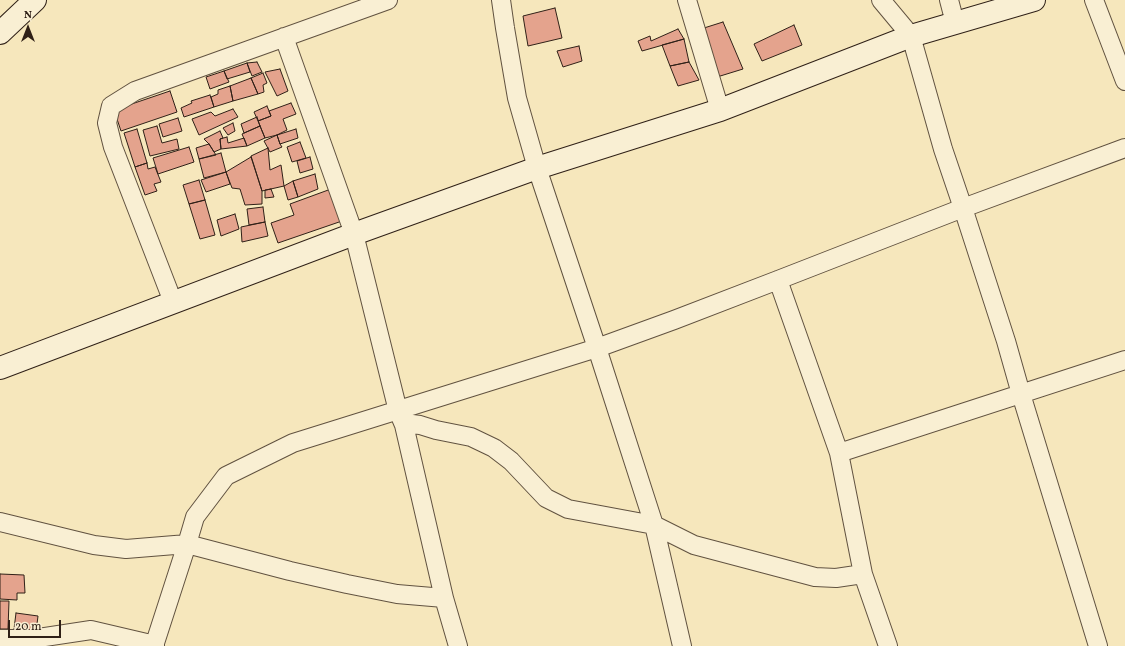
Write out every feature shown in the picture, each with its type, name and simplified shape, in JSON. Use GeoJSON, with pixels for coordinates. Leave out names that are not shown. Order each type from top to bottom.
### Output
{"type":"FeatureCollection","features":[{"type":"Feature","properties":{"kind":"street"},"geometry":{"type":"LineString","coordinates":[[0,33],[35,0]]}},
{"type":"Feature","properties":{"kind":"street"},"geometry":{"type":"LineString","coordinates":[[173,302],[113,147],[107,123],[111,106],[135,91],[388,0]]}},
{"type":"Feature","properties":{"kind":"street"},"geometry":{"type":"LineString","coordinates":[[501,0],[517,98],[536,168],[597,348],[654,525],[682,646]]}},
{"type":"Feature","properties":{"kind":"street"},"geometry":{"type":"LineString","coordinates":[[687,0],[720,110]]}},
{"type":"Feature","properties":{"kind":"street"},"geometry":{"type":"LineString","coordinates":[[881,0],[911,36],[943,150],[1006,341],[1098,646]]}},
{"type":"Feature","properties":{"kind":"street"},"geometry":{"type":"LineString","coordinates":[[950,0],[955,23]]}},
{"type":"Feature","properties":{"kind":"street"},"geometry":{"type":"LineString","coordinates":[[1094,0],[1125,81]]}},
{"type":"Feature","properties":{"kind":"street"},"geometry":{"type":"LineString","coordinates":[[0,368],[354,234],[536,168],[720,110],[911,36],[1030,1]]}},
{"type":"Feature","properties":{"kind":"street"},"geometry":{"type":"LineString","coordinates":[[284,37],[354,234],[401,418],[444,598],[458,646]]}},
{"type":"Feature","properties":{"kind":"street"},"geometry":{"type":"LineString","coordinates":[[0,639],[32,639],[91,630],[155,645],[195,517],[226,476],[294,443],[401,418],[674,320],[963,208],[1125,148]]}},
{"type":"Feature","properties":{"kind":"street"},"geometry":{"type":"LineString","coordinates":[[778,280],[839,453],[863,574],[888,646]]}},
{"type":"Feature","properties":{"kind":"street"},"geometry":{"type":"LineString","coordinates":[[839,453],[1125,360]]}},
{"type":"Feature","properties":{"kind":"street"},"geometry":{"type":"LineString","coordinates":[[401,418],[412,424],[471,437],[494,448],[511,461],[546,498],[568,509],[654,525],[694,546],[815,577],[836,578],[863,574]]}},
{"type":"Feature","properties":{"kind":"street"},"geometry":{"type":"LineString","coordinates":[[0,522],[94,545],[126,549],[187,544],[290,571],[368,588],[397,594],[444,598]]}},
{"type":"Feature","properties":{"kind":"building"},"geometry":{"type":"Polygon","coordinates":[[[555,8],[562,38],[528,46],[523,16],[555,8]]]}},
{"type":"Feature","properties":{"kind":"building"},"geometry":{"type":"Polygon","coordinates":[[[723,22],[743,69],[717,77],[704,28],[723,22]]]}},
{"type":"Feature","properties":{"kind":"building"},"geometry":{"type":"Polygon","coordinates":[[[794,25],[802,45],[762,61],[754,44],[794,25]]]}},
{"type":"Feature","properties":{"kind":"building"},"geometry":{"type":"Polygon","coordinates":[[[678,29],[684,39],[642,51],[638,41],[650,36],[651,41],[678,29]]]}},
{"type":"Feature","properties":{"kind":"building"},"geometry":{"type":"Polygon","coordinates":[[[684,39],[689,62],[670,66],[662,45],[684,39]]]}},
{"type":"Feature","properties":{"kind":"building"},"geometry":{"type":"Polygon","coordinates":[[[579,46],[582,61],[563,67],[557,51],[579,46]]]}},
{"type":"Feature","properties":{"kind":"building"},"geometry":{"type":"Polygon","coordinates":[[[257,62],[262,72],[252,76],[247,63],[257,62]]]}},
{"type":"Feature","properties":{"kind":"building"},"geometry":{"type":"Polygon","coordinates":[[[689,62],[699,80],[678,86],[670,66],[689,62]]]}},
{"type":"Feature","properties":{"kind":"building"},"geometry":{"type":"Polygon","coordinates":[[[247,63],[250,72],[227,79],[224,71],[247,63]]]}},
{"type":"Feature","properties":{"kind":"building"},"geometry":{"type":"Polygon","coordinates":[[[280,69],[288,91],[277,96],[265,72],[280,69]]]}},
{"type":"Feature","properties":{"kind":"building"},"geometry":{"type":"Polygon","coordinates":[[[224,71],[229,82],[210,89],[206,77],[224,71]]]}},
{"type":"Feature","properties":{"kind":"building"},"geometry":{"type":"Polygon","coordinates":[[[263,73],[267,83],[263,85],[264,92],[258,94],[251,78],[263,73]]]}},
{"type":"Feature","properties":{"kind":"building"},"geometry":{"type":"Polygon","coordinates":[[[251,78],[258,94],[233,101],[230,86],[251,78]]]}},
{"type":"Feature","properties":{"kind":"building"},"geometry":{"type":"Polygon","coordinates":[[[230,86],[233,101],[214,107],[211,97],[218,94],[218,90],[230,86]]]}},
{"type":"Feature","properties":{"kind":"building"},"geometry":{"type":"Polygon","coordinates":[[[170,91],[177,112],[121,131],[114,110],[170,91]]]}},
{"type":"Feature","properties":{"kind":"building"},"geometry":{"type":"Polygon","coordinates":[[[210,95],[214,107],[184,117],[181,108],[192,103],[191,101],[210,95]]]}},
{"type":"Feature","properties":{"kind":"building"},"geometry":{"type":"Polygon","coordinates":[[[291,103],[296,114],[283,119],[287,130],[277,135],[265,138],[258,121],[271,116],[269,111],[291,103]]]}},
{"type":"Feature","properties":{"kind":"building"},"geometry":{"type":"Polygon","coordinates":[[[267,106],[271,116],[258,121],[254,112],[267,106]]]}},
{"type":"Feature","properties":{"kind":"building"},"geometry":{"type":"Polygon","coordinates":[[[233,109],[238,117],[199,135],[192,119],[211,112],[215,116],[233,109]]]}},
{"type":"Feature","properties":{"kind":"building"},"geometry":{"type":"Polygon","coordinates":[[[257,117],[260,126],[244,133],[241,124],[257,117]]]}},
{"type":"Feature","properties":{"kind":"building"},"geometry":{"type":"Polygon","coordinates":[[[178,118],[182,131],[163,137],[159,124],[178,118]]]}},
{"type":"Feature","properties":{"kind":"building"},"geometry":{"type":"Polygon","coordinates":[[[233,123],[235,131],[228,135],[223,128],[233,123]]]}},
{"type":"Feature","properties":{"kind":"building"},"geometry":{"type":"Polygon","coordinates":[[[157,126],[162,143],[177,139],[179,149],[150,156],[143,130],[157,126]]]}},
{"type":"Feature","properties":{"kind":"building"},"geometry":{"type":"Polygon","coordinates":[[[260,126],[265,138],[247,146],[242,134],[260,126]]]}},
{"type":"Feature","properties":{"kind":"building"},"geometry":{"type":"Polygon","coordinates":[[[137,129],[147,163],[135,167],[124,133],[137,129]]]}},
{"type":"Feature","properties":{"kind":"building"},"geometry":{"type":"Polygon","coordinates":[[[296,129],[298,138],[280,144],[277,135],[296,129]]]}},
{"type":"Feature","properties":{"kind":"building"},"geometry":{"type":"Polygon","coordinates":[[[220,131],[223,138],[220,139],[221,149],[214,152],[204,139],[220,131]]]}},
{"type":"Feature","properties":{"kind":"building"},"geometry":{"type":"Polygon","coordinates":[[[277,135],[282,147],[270,152],[264,141],[277,135]]]}},
{"type":"Feature","properties":{"kind":"building"},"geometry":{"type":"Polygon","coordinates":[[[227,137],[228,143],[244,138],[247,146],[221,149],[220,139],[227,137]]]}},
{"type":"Feature","properties":{"kind":"building"},"geometry":{"type":"Polygon","coordinates":[[[300,142],[306,158],[292,162],[287,147],[300,142]]]}},
{"type":"Feature","properties":{"kind":"building"},"geometry":{"type":"Polygon","coordinates":[[[209,144],[216,155],[199,159],[196,148],[209,144]]]}},
{"type":"Feature","properties":{"kind":"building"},"geometry":{"type":"Polygon","coordinates":[[[189,147],[194,162],[158,174],[153,158],[189,147]]]}},
{"type":"Feature","properties":{"kind":"building"},"geometry":{"type":"Polygon","coordinates":[[[268,148],[270,170],[281,165],[284,186],[262,191],[251,156],[268,148]]]}},
{"type":"Feature","properties":{"kind":"building"},"geometry":{"type":"Polygon","coordinates":[[[221,153],[226,172],[204,178],[199,159],[221,153]]]}},
{"type":"Feature","properties":{"kind":"building"},"geometry":{"type":"Polygon","coordinates":[[[251,157],[262,191],[262,204],[245,205],[240,189],[232,188],[226,172],[251,157]]]}},
{"type":"Feature","properties":{"kind":"building"},"geometry":{"type":"Polygon","coordinates":[[[310,157],[313,169],[300,173],[297,161],[310,157]]]}},
{"type":"Feature","properties":{"kind":"building"},"geometry":{"type":"Polygon","coordinates":[[[147,163],[148,169],[155,167],[161,182],[154,184],[157,191],[145,195],[135,167],[147,163]]]}},
{"type":"Feature","properties":{"kind":"building"},"geometry":{"type":"Polygon","coordinates":[[[226,172],[230,184],[206,192],[201,180],[226,172]]]}},
{"type":"Feature","properties":{"kind":"building"},"geometry":{"type":"Polygon","coordinates":[[[315,174],[318,189],[298,197],[293,181],[315,174]]]}},
{"type":"Feature","properties":{"kind":"building"},"geometry":{"type":"Polygon","coordinates":[[[199,180],[205,200],[189,204],[183,185],[199,180]]]}},
{"type":"Feature","properties":{"kind":"building"},"geometry":{"type":"Polygon","coordinates":[[[293,181],[298,197],[288,200],[284,186],[293,181]]]}},
{"type":"Feature","properties":{"kind":"building"},"geometry":{"type":"Polygon","coordinates":[[[271,189],[274,197],[265,198],[265,190],[271,189]]]}},
{"type":"Feature","properties":{"kind":"building"},"geometry":{"type":"Polygon","coordinates":[[[331,189],[342,221],[278,243],[271,223],[294,215],[290,204],[331,189]]]}},
{"type":"Feature","properties":{"kind":"building"},"geometry":{"type":"Polygon","coordinates":[[[205,200],[215,235],[200,239],[189,204],[205,200]]]}},
{"type":"Feature","properties":{"kind":"building"},"geometry":{"type":"Polygon","coordinates":[[[263,207],[265,222],[249,225],[247,209],[263,207]]]}},
{"type":"Feature","properties":{"kind":"building"},"geometry":{"type":"Polygon","coordinates":[[[235,214],[239,229],[221,236],[217,220],[235,214]]]}},
{"type":"Feature","properties":{"kind":"building"},"geometry":{"type":"Polygon","coordinates":[[[265,222],[268,236],[242,242],[241,227],[265,222]]]}},
{"type":"Feature","properties":{"kind":"building"},"geometry":{"type":"Polygon","coordinates":[[[0,574],[24,575],[25,593],[17,593],[17,600],[0,599],[0,574]]]}},
{"type":"Feature","properties":{"kind":"building"},"geometry":{"type":"Polygon","coordinates":[[[0,601],[9,601],[8,629],[0,629],[0,601]]]}},
{"type":"Feature","properties":{"kind":"building"},"geometry":{"type":"Polygon","coordinates":[[[16,613],[38,616],[36,632],[14,629],[16,613]]]}}]}
